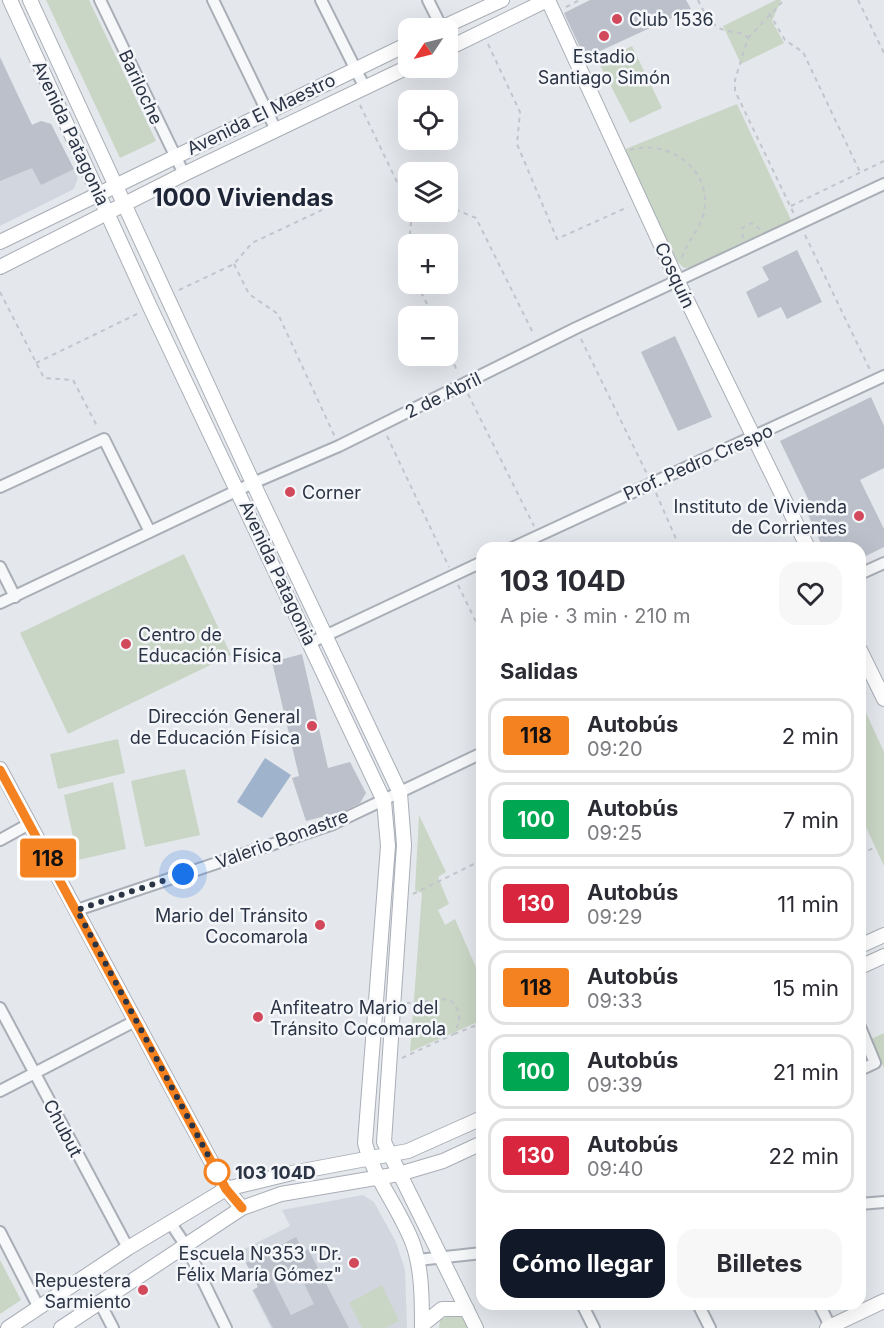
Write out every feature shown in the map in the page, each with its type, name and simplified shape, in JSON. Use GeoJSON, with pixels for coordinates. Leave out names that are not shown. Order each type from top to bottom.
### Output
{"type":"FeatureCollection","features":[{"type":"Feature","properties":{"kind":"main road","name":"Avenida Patagonia"},"geometry":{"type":"LineString","coordinates":[[10,0],[150,307],[384,801],[387,846],[365,1143],[369,1159],[412,1242],[418,1260],[422,1326]]}},
{"type":"Feature","properties":{"kind":"main road","name":"Avenida Patagonia"},"geometry":{"type":"LineString","coordinates":[[30,0],[165,296],[400,793],[404,844],[384,1142],[476,1328]]}},
{"type":"Feature","properties":{"kind":"main road"},"geometry":{"type":"LineString","coordinates":[[458,21],[502,0]]}},
{"type":"Feature","properties":{"kind":"main road"},"geometry":{"type":"LineString","coordinates":[[458,41],[483,32],[547,0]]}},
{"type":"Feature","properties":{"kind":"main road","name":"Cosquín"},"geometry":{"type":"LineString","coordinates":[[547,0],[678,282],[805,542]]}},
{"type":"Feature","properties":{"kind":"main road","name":"Avenida El Maestro"},"geometry":{"type":"LineString","coordinates":[[0,242],[398,49]]}},
{"type":"Feature","properties":{"kind":"main road","name":"Avenida El Maestro"},"geometry":{"type":"LineString","coordinates":[[0,267],[184,174],[398,72]]}},
{"type":"Feature","properties":{"kind":"main road"},"geometry":{"type":"LineString","coordinates":[[866,662],[884,699]]}},
{"type":"Feature","properties":{"kind":"main road"},"geometry":{"type":"LineString","coordinates":[[0,770],[226,1189],[242,1208]]}},
{"type":"Feature","properties":{"kind":"main road"},"geometry":{"type":"LineString","coordinates":[[866,943],[884,935]]}},
{"type":"Feature","properties":{"kind":"main road"},"geometry":{"type":"LineString","coordinates":[[866,964],[884,956]]}},
{"type":"Feature","properties":{"kind":"main road"},"geometry":{"type":"LineString","coordinates":[[8,1328],[128,1248],[226,1189],[292,1173],[408,1151],[476,1121]]}},
{"type":"Feature","properties":{"kind":"main road"},"geometry":{"type":"LineString","coordinates":[[61,1328],[242,1208],[281,1194],[399,1174],[443,1161],[476,1146]]}},
{"type":"Feature","properties":{"kind":"main road"},"geometry":{"type":"LineString","coordinates":[[866,1310],[884,1301]]}},
{"type":"Feature","properties":{"kind":"main road"},"geometry":{"type":"LineString","coordinates":[[422,1326],[442,1309],[467,1308]]}},
{"type":"Feature","properties":{"kind":"main road"},"geometry":{"type":"LineString","coordinates":[[829,1327],[865,1310]]}},
{"type":"Feature","properties":{"kind":"street","name":"Bariloche"},"geometry":{"type":"LineString","coordinates":[[100,0],[184,174]]}},
{"type":"Feature","properties":{"kind":"street"},"geometry":{"type":"LineString","coordinates":[[213,0],[276,130]]}},
{"type":"Feature","properties":{"kind":"street"},"geometry":{"type":"LineString","coordinates":[[321,0],[355,69],[359,91]]}},
{"type":"Feature","properties":{"kind":"street"},"geometry":{"type":"LineString","coordinates":[[428,0],[437,18]]}},
{"type":"Feature","properties":{"kind":"street","name":"2 de Abril"},"geometry":{"type":"LineString","coordinates":[[0,603],[253,483],[339,446],[464,386],[576,328],[884,184]]}},
{"type":"Feature","properties":{"kind":"street","name":"Prof. Pedro Crespo"},"geometry":{"type":"LineString","coordinates":[[524,542],[880,378]]}},
{"type":"Feature","properties":{"kind":"street"},"geometry":{"type":"LineString","coordinates":[[0,488],[104,439],[150,532]]}},
{"type":"Feature","properties":{"kind":"street"},"geometry":{"type":"LineString","coordinates":[[866,571],[884,563]]}},
{"type":"Feature","properties":{"kind":"street"},"geometry":{"type":"LineString","coordinates":[[310,643],[476,565]]}},
{"type":"Feature","properties":{"kind":"street"},"geometry":{"type":"LineString","coordinates":[[0,567],[15,597]]}},
{"type":"Feature","properties":{"kind":"street","name":"Valerio Bonastre"},"geometry":{"type":"LineString","coordinates":[[77,910],[333,824],[476,756]]}},
{"type":"Feature","properties":{"kind":"street"},"geometry":{"type":"LineString","coordinates":[[0,840],[29,824]]}},
{"type":"Feature","properties":{"kind":"street","name":"Chubut"},"geometry":{"type":"LineString","coordinates":[[0,1008],[128,1248]]}},
{"type":"Feature","properties":{"kind":"street"},"geometry":{"type":"LineString","coordinates":[[0,1091],[135,1021]]}},
{"type":"Feature","properties":{"kind":"street"},"geometry":{"type":"LineString","coordinates":[[866,1041],[875,1063],[866,1067]]}},
{"type":"Feature","properties":{"kind":"street"},"geometry":{"type":"LineString","coordinates":[[866,1204],[884,1202]]}},
{"type":"Feature","properties":{"kind":"street"},"geometry":{"type":"LineString","coordinates":[[170,1222],[186,1246],[226,1328]]}},
{"type":"Feature","properties":{"kind":"street"},"geometry":{"type":"LineString","coordinates":[[0,1232],[38,1306]]}},
{"type":"Feature","properties":{"kind":"street"},"geometry":{"type":"LineString","coordinates":[[418,1260],[476,1253]]}},
{"type":"Feature","properties":{"kind":"street"},"geometry":{"type":"LineString","coordinates":[[100,1303],[113,1328]]}},
{"type":"Feature","properties":{"kind":"street"},"geometry":{"type":"LineString","coordinates":[[585,1310],[594,1328]]}},
{"type":"Feature","properties":{"kind":"street"},"geometry":{"type":"LineString","coordinates":[[701,1310],[710,1328]]}},
{"type":"Feature","properties":{"kind":"street"},"geometry":{"type":"LineString","coordinates":[[822,1310],[829,1327]]}},
{"type":"Feature","properties":{"kind":"path"},"geometry":{"type":"LineString","coordinates":[[698,0],[706,16],[715,26],[743,33],[748,38]]}},
{"type":"Feature","properties":{"kind":"path"},"geometry":{"type":"LineString","coordinates":[[784,0],[769,13],[748,38],[735,80],[735,91],[800,224],[880,378]]}},
{"type":"Feature","properties":{"kind":"path"},"geometry":{"type":"LineString","coordinates":[[858,0],[884,53]]}},
{"type":"Feature","properties":{"kind":"path"},"geometry":{"type":"LineString","coordinates":[[769,13],[785,40],[803,52],[860,172]]}},
{"type":"Feature","properties":{"kind":"path"},"geometry":{"type":"LineString","coordinates":[[483,32],[520,112],[517,144],[557,239],[641,200]]}},
{"type":"Feature","properties":{"kind":"path"},"geometry":{"type":"LineString","coordinates":[[359,91],[398,184]]}},
{"type":"Feature","properties":{"kind":"path"},"geometry":{"type":"LineString","coordinates":[[627,151],[646,147],[671,152],[681,156],[698,176],[705,197],[704,210],[700,224],[681,262]]}},
{"type":"Feature","properties":{"kind":"path"},"geometry":{"type":"LineString","coordinates":[[791,206],[884,161]]}},
{"type":"Feature","properties":{"kind":"path"},"geometry":{"type":"LineString","coordinates":[[165,296],[234,264],[252,243],[322,210]]}},
{"type":"Feature","properties":{"kind":"path"},"geometry":{"type":"LineString","coordinates":[[458,211],[476,218],[539,346]]}},
{"type":"Feature","properties":{"kind":"path"},"geometry":{"type":"LineString","coordinates":[[743,238],[742,228],[747,224],[752,224],[761,230]]}},
{"type":"Feature","properties":{"kind":"path"},"geometry":{"type":"LineString","coordinates":[[234,264],[249,294],[278,314],[339,446]]}},
{"type":"Feature","properties":{"kind":"path"},"geometry":{"type":"LineString","coordinates":[[0,292],[44,378],[73,381],[104,439]]}},
{"type":"Feature","properties":{"kind":"path"},"geometry":{"type":"LineString","coordinates":[[36,363],[150,307]]}},
{"type":"Feature","properties":{"kind":"path"},"geometry":{"type":"LineString","coordinates":[[576,328],[678,542]]}},
{"type":"Feature","properties":{"kind":"path"},"geometry":{"type":"LineString","coordinates":[[455,366],[538,535]]}},
{"type":"Feature","properties":{"kind":"path"},"geometry":{"type":"LineString","coordinates":[[381,425],[476,622]]}},
{"type":"Feature","properties":{"kind":"path"},"geometry":{"type":"LineString","coordinates":[[866,851],[874,848]]}},
{"type":"Feature","properties":{"kind":"path"},"geometry":{"type":"LineString","coordinates":[[400,900],[476,863]]}},
{"type":"Feature","properties":{"kind":"path"},"geometry":{"type":"LineString","coordinates":[[392,1005],[438,998],[449,999],[458,1007],[460,1020],[454,1034]]}},
{"type":"Feature","properties":{"kind":"path"},"geometry":{"type":"LineString","coordinates":[[388,1063],[476,1025]]}},
{"type":"Feature","properties":{"kind":"shaded area"},"geometry":{"type":"Polygon","coordinates":[[[0,56],[32,125],[41,121],[51,124],[78,178],[74,189],[0,226],[0,56]]]}},
{"type":"Feature","properties":{"kind":"shaded area","name":"Escuela Nº353 \"Dr. Félix María Gómez\""},"geometry":{"type":"Polygon","coordinates":[[[363,1195],[374,1202],[396,1242],[405,1270],[407,1328],[271,1328],[252,1290],[258,1287],[240,1251],[290,1226],[282,1210],[363,1195]]]}},
{"type":"Feature","properties":{"kind":"green space"},"geometry":{"type":"Polygon","coordinates":[[[46,0],[89,0],[156,141],[120,158],[46,0]]]}},
{"type":"Feature","properties":{"kind":"green space"},"geometry":{"type":"Polygon","coordinates":[[[776,0],[781,0],[772,21],[784,43],[741,64],[723,26],[776,0]]]}},
{"type":"Feature","properties":{"kind":"green space"},"geometry":{"type":"Polygon","coordinates":[[[632,46],[662,108],[630,123],[599,63],[632,46]]]}},
{"type":"Feature","properties":{"kind":"green space"},"geometry":{"type":"Polygon","coordinates":[[[737,104],[791,220],[693,267],[684,268],[677,261],[623,150],[737,104]]]}},
{"type":"Feature","properties":{"kind":"green space","name":"Centro de Educación Física"},"geometry":{"type":"Polygon","coordinates":[[[184,554],[231,655],[68,734],[20,633],[184,554]]]}},
{"type":"Feature","properties":{"kind":"green space"},"geometry":{"type":"Polygon","coordinates":[[[866,713],[884,752],[884,866],[866,827],[866,713]]]}},
{"type":"Feature","properties":{"kind":"green space"},"geometry":{"type":"Polygon","coordinates":[[[118,739],[125,773],[58,789],[50,754],[118,739]]]}},
{"type":"Feature","properties":{"kind":"green space"},"geometry":{"type":"Polygon","coordinates":[[[185,769],[200,835],[145,847],[131,781],[185,769]]]}},
{"type":"Feature","properties":{"kind":"green space"},"geometry":{"type":"Polygon","coordinates":[[[113,782],[126,849],[78,860],[64,795],[113,782]]]}},
{"type":"Feature","properties":{"kind":"green space"},"geometry":{"type":"Polygon","coordinates":[[[419,815],[446,872],[438,877],[449,904],[438,910],[445,925],[455,919],[476,967],[476,1023],[410,1052],[422,893],[415,890],[419,815]]]}},
{"type":"Feature","properties":{"kind":"green space"},"geometry":{"type":"Polygon","coordinates":[[[884,1033],[884,1068],[871,1039],[884,1033]]]}},
{"type":"Feature","properties":{"kind":"green space"},"geometry":{"type":"Polygon","coordinates":[[[0,1260],[21,1300],[0,1314],[0,1260]]]}},
{"type":"Feature","properties":{"kind":"green space"},"geometry":{"type":"Polygon","coordinates":[[[382,1285],[399,1321],[385,1328],[362,1328],[349,1303],[382,1285]]]}},
{"type":"Feature","properties":{"kind":"green space"},"geometry":{"type":"Polygon","coordinates":[[[464,1309],[473,1328],[439,1328],[440,1320],[464,1309]]]}},
{"type":"Feature","properties":{"kind":"water"},"geometry":{"type":"Polygon","coordinates":[[[265,758],[291,775],[262,818],[237,802],[265,758]]]}},
{"type":"Feature","properties":{"kind":"building","name":"Estadio Santiago Simón"},"geometry":{"type":"Polygon","coordinates":[[[590,0],[686,0],[691,9],[585,58],[564,13],[590,0]]]}},
{"type":"Feature","properties":{"kind":"building"},"geometry":{"type":"Polygon","coordinates":[[[0,58],[32,125],[41,121],[51,124],[74,169],[41,185],[32,168],[0,181],[0,58]]]}},
{"type":"Feature","properties":{"kind":"building"},"geometry":{"type":"Polygon","coordinates":[[[797,250],[822,302],[787,319],[781,307],[758,318],[746,292],[769,280],[762,267],[797,250]]]}},
{"type":"Feature","properties":{"kind":"building"},"geometry":{"type":"Polygon","coordinates":[[[675,336],[712,417],[678,431],[641,352],[675,336]]]}},
{"type":"Feature","properties":{"kind":"building"},"geometry":{"type":"Polygon","coordinates":[[[871,397],[884,426],[884,468],[860,480],[884,529],[884,547],[866,556],[866,542],[820,542],[805,508],[811,505],[780,441],[871,397]]]}},
{"type":"Feature","properties":{"kind":"building"},"geometry":{"type":"Polygon","coordinates":[[[302,654],[328,768],[350,762],[366,793],[360,803],[344,811],[306,821],[292,778],[299,776],[272,662],[302,654]]]}},
{"type":"Feature","properties":{"kind":"building"},"geometry":{"type":"Polygon","coordinates":[[[296,1237],[303,1251],[308,1249],[349,1328],[273,1328],[253,1290],[258,1287],[246,1263],[296,1237]],[[296,1267],[273,1280],[291,1315],[314,1304],[296,1267]]]}},
{"type":"Feature","properties":{"kind":"bus line","name":"118"},"geometry":{"type":"LineString","coordinates":[[0,770],[226,1189],[242,1208]]}},
{"type":"Feature","properties":{"kind":"place","name":"Club 1536"},"geometry":{"type":"Point","coordinates":[617,19]}},
{"type":"Feature","properties":{"kind":"place","name":"Estadio Santiago Simón"},"geometry":{"type":"Point","coordinates":[604,36]}},
{"type":"Feature","properties":{"kind":"place","name":"Corner"},"geometry":{"type":"Point","coordinates":[290,492]}},
{"type":"Feature","properties":{"kind":"place","name":"Instituto de Vivienda de Corrientes"},"geometry":{"type":"Point","coordinates":[859,516]}},
{"type":"Feature","properties":{"kind":"place","name":"Centro de Educación Física"},"geometry":{"type":"Point","coordinates":[126,644]}},
{"type":"Feature","properties":{"kind":"place","name":"Dirección General de Educación Física"},"geometry":{"type":"Point","coordinates":[312,726]}},
{"type":"Feature","properties":{"kind":"place","name":"Mario del Tránsito Cocomarola"},"geometry":{"type":"Point","coordinates":[320,925]}},
{"type":"Feature","properties":{"kind":"place","name":"Anfiteatro Mario del Tránsito Cocomarola"},"geometry":{"type":"Point","coordinates":[258,1017]}},
{"type":"Feature","properties":{"kind":"place","name":"103 104D"},"geometry":{"type":"Point","coordinates":[217,1172]}},
{"type":"Feature","properties":{"kind":"place","name":"Escuela Nº353 \"Dr. Félix María Gómez\""},"geometry":{"type":"Point","coordinates":[354,1263]}},
{"type":"Feature","properties":{"kind":"place","name":"Repuestera Sarmiento"},"geometry":{"type":"Point","coordinates":[143,1290]}},
{"type":"Feature","properties":{"kind":"district","name":"1000 Viviendas"},"geometry":{"type":"Point","coordinates":[243,197]}},
{"type":"Feature","properties":{"kind":"route"},"geometry":{"type":"LineString","coordinates":[[183,874],[77,910],[217,1172]]}}]}
